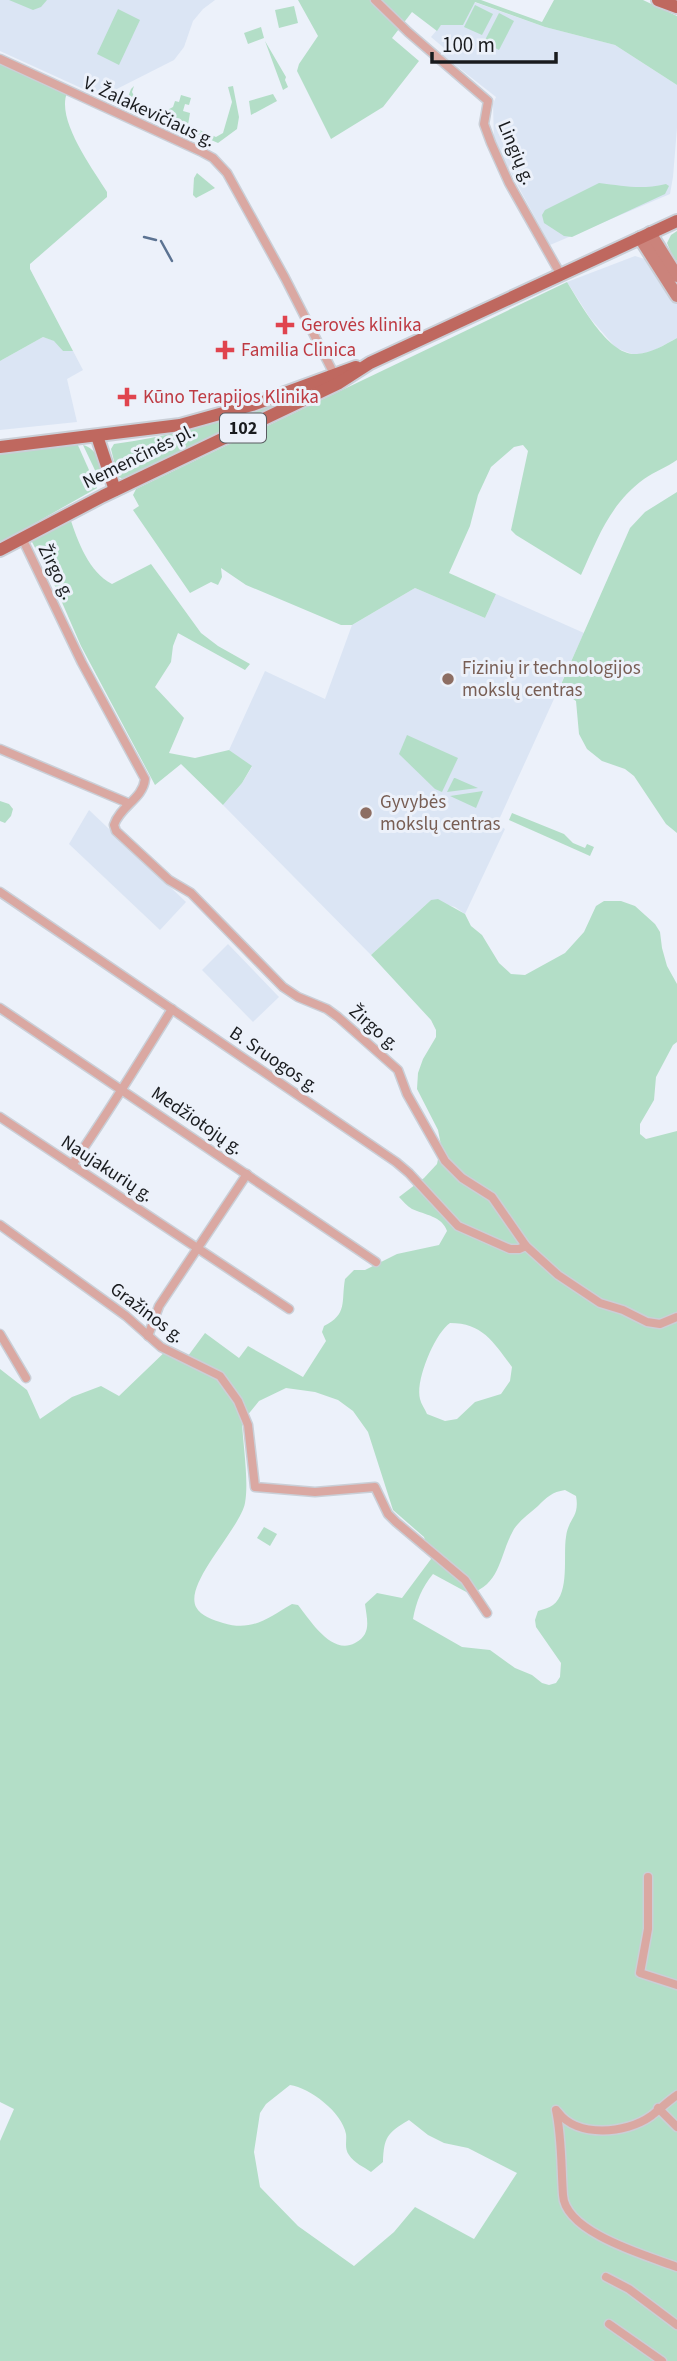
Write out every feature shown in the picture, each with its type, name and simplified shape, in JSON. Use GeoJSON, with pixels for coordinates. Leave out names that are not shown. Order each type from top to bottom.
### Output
{"type":"FeatureCollection","features":[{"type":"Feature","properties":{"kind":"main road"},"geometry":{"type":"LineString","coordinates":[[658,0],[677,7]]}},
{"type":"Feature","properties":{"kind":"main road","name":"Nemenčinės pl."},"geometry":{"type":"LineString","coordinates":[[0,447],[180,425],[263,402],[370,363],[677,220]]}},
{"type":"Feature","properties":{"kind":"main road"},"geometry":{"type":"LineString","coordinates":[[645,235],[677,276]]}},
{"type":"Feature","properties":{"kind":"main road"},"geometry":{"type":"LineString","coordinates":[[645,235],[677,296]]}},
{"type":"Feature","properties":{"kind":"main road","name":"Nemenčinės pl."},"geometry":{"type":"LineString","coordinates":[[0,550],[115,490],[339,383],[370,363]]}},
{"type":"Feature","properties":{"kind":"main road"},"geometry":{"type":"LineString","coordinates":[[97,436],[115,490]]}},
{"type":"Feature","properties":{"kind":"street","name":"Lingių g."},"geometry":{"type":"LineString","coordinates":[[375,0],[488,101],[484,124],[491,143],[509,183],[561,275]]}},
{"type":"Feature","properties":{"kind":"street","name":"V. Žalakevičiaus g."},"geometry":{"type":"LineString","coordinates":[[0,59],[207,155],[221,165],[285,278],[334,374]]}},
{"type":"Feature","properties":{"kind":"street","name":"Žirgo g."},"geometry":{"type":"LineString","coordinates":[[22,538],[82,663],[145,779],[142,790],[116,819],[116,831],[169,880],[191,893],[283,987],[298,997],[327,1009],[398,1070],[407,1094],[445,1161],[463,1178],[492,1197],[526,1246],[558,1275],[600,1303],[647,1322],[660,1324],[677,1317]]}},
{"type":"Feature","properties":{"kind":"street"},"geometry":{"type":"LineString","coordinates":[[0,749],[128,803]]}},
{"type":"Feature","properties":{"kind":"street","name":"B. Sruogos g."},"geometry":{"type":"LineString","coordinates":[[0,892],[397,1162],[458,1226],[510,1248],[519,1249],[526,1246]]}},
{"type":"Feature","properties":{"kind":"street","name":"Medžiotojų g."},"geometry":{"type":"LineString","coordinates":[[0,1008],[376,1262]]}},
{"type":"Feature","properties":{"kind":"street"},"geometry":{"type":"LineString","coordinates":[[72,1166],[114,1105],[172,1009]]}},
{"type":"Feature","properties":{"kind":"street","name":"Naujakurių g."},"geometry":{"type":"LineString","coordinates":[[0,1117],[289,1309]]}},
{"type":"Feature","properties":{"kind":"street"},"geometry":{"type":"LineString","coordinates":[[148,1336],[159,1306],[247,1174]]}},
{"type":"Feature","properties":{"kind":"street","name":"Gražinos g."},"geometry":{"type":"LineString","coordinates":[[0,1225],[126,1316],[161,1347],[220,1376],[238,1401],[248,1425],[255,1487],[314,1492],[375,1487],[388,1514],[465,1580],[487,1612]]}},
{"type":"Feature","properties":{"kind":"street"},"geometry":{"type":"LineString","coordinates":[[0,1334],[26,1378]]}},
{"type":"Feature","properties":{"kind":"street"},"geometry":{"type":"LineString","coordinates":[[648,1877],[649,1929],[640,1973],[677,1985]]}},
{"type":"Feature","properties":{"kind":"street"},"geometry":{"type":"LineString","coordinates":[[677,2095],[643,2120],[626,2127],[605,2130],[575,2127],[556,2110],[561,2131],[563,2198],[568,2209],[596,2234],[677,2267]]}},
{"type":"Feature","properties":{"kind":"street"},"geometry":{"type":"LineString","coordinates":[[658,2108],[677,2127]]}},
{"type":"Feature","properties":{"kind":"street"},"geometry":{"type":"LineString","coordinates":[[606,2277],[629,2289],[677,2325]]}},
{"type":"Feature","properties":{"kind":"street"},"geometry":{"type":"LineString","coordinates":[[609,2324],[662,2361]]}},
{"type":"Feature","properties":{"kind":"shaded area"},"geometry":{"type":"Polygon","coordinates":[[[0,0],[215,0],[193,21],[184,47],[174,60],[101,97],[0,51],[0,0]]]}},
{"type":"Feature","properties":{"kind":"shaded area"},"geometry":{"type":"Polygon","coordinates":[[[474,2],[545,27],[615,45],[677,85],[677,128],[670,194],[550,245],[494,142],[493,104],[496,97],[440,53],[444,48],[431,37],[441,25],[474,2]]]}},
{"type":"Feature","properties":{"kind":"shaded area"},"geometry":{"type":"Polygon","coordinates":[[[635,256],[651,261],[677,304],[677,338],[653,351],[635,355],[616,348],[590,318],[567,282],[635,256]]]}},
{"type":"Feature","properties":{"kind":"shaded area"},"geometry":{"type":"Polygon","coordinates":[[[43,337],[55,341],[63,351],[73,351],[83,370],[67,379],[77,422],[0,430],[0,361],[43,337]]]}},
{"type":"Feature","properties":{"kind":"shaded area","name":"Gyvybės mokslų centras"},"geometry":{"type":"Polygon","coordinates":[[[415,588],[485,618],[496,594],[584,633],[497,824],[505,829],[465,914],[455,907],[431,900],[371,955],[223,805],[252,767],[229,750],[265,671],[325,699],[352,625],[415,588]]]}},
{"type":"Feature","properties":{"kind":"shaded area"},"geometry":{"type":"Polygon","coordinates":[[[89,810],[186,902],[160,930],[69,844],[89,810]]]}},
{"type":"Feature","properties":{"kind":"shaded area"},"geometry":{"type":"Polygon","coordinates":[[[228,944],[279,997],[253,1022],[202,970],[228,944]]]}},
{"type":"Feature","properties":{"kind":"green space"},"geometry":{"type":"Polygon","coordinates":[[[9,0],[47,0],[41,7],[33,10],[9,0]]]}},
{"type":"Feature","properties":{"kind":"green space"},"geometry":{"type":"Polygon","coordinates":[[[298,0],[481,0],[542,22],[554,0],[643,0],[677,16],[677,85],[615,45],[545,27],[475,2],[463,25],[441,25],[437,31],[412,12],[392,38],[419,61],[383,107],[331,139],[297,71],[318,36],[298,0]]]}},
{"type":"Feature","properties":{"kind":"green space"},"geometry":{"type":"Polygon","coordinates":[[[475,5],[493,14],[482,35],[464,27],[475,5]]]}},
{"type":"Feature","properties":{"kind":"green space"},"geometry":{"type":"Polygon","coordinates":[[[294,6],[298,23],[279,28],[275,10],[294,6]]]}},
{"type":"Feature","properties":{"kind":"green space"},"geometry":{"type":"Polygon","coordinates":[[[118,9],[140,20],[119,65],[97,54],[118,9]]]}},
{"type":"Feature","properties":{"kind":"green space"},"geometry":{"type":"Polygon","coordinates":[[[499,13],[514,21],[499,50],[484,42],[499,13]]]}},
{"type":"Feature","properties":{"kind":"green space"},"geometry":{"type":"Polygon","coordinates":[[[261,27],[264,38],[248,44],[244,33],[261,27]]]}},
{"type":"Feature","properties":{"kind":"green space"},"geometry":{"type":"Polygon","coordinates":[[[265,41],[286,77],[288,87],[283,90],[265,41]]]}},
{"type":"Feature","properties":{"kind":"green space"},"geometry":{"type":"Polygon","coordinates":[[[0,62],[67,93],[65,104],[71,130],[107,192],[107,197],[30,264],[30,269],[73,351],[63,351],[54,341],[43,337],[0,361],[0,62]]]}},
{"type":"Feature","properties":{"kind":"green space"},"geometry":{"type":"Polygon","coordinates":[[[134,86],[132,92],[143,114],[125,105],[134,86]]]}},
{"type":"Feature","properties":{"kind":"green space"},"geometry":{"type":"Polygon","coordinates":[[[233,86],[239,117],[237,129],[218,143],[156,116],[173,107],[175,101],[179,102],[181,95],[191,98],[183,111],[190,113],[188,125],[216,137],[223,133],[232,102],[228,87],[233,86]]]}},
{"type":"Feature","properties":{"kind":"green space"},"geometry":{"type":"Polygon","coordinates":[[[273,94],[277,101],[251,115],[249,101],[273,94]]]}},
{"type":"Feature","properties":{"kind":"green space"},"geometry":{"type":"Polygon","coordinates":[[[197,173],[215,188],[196,198],[193,195],[197,173]]]}},
{"type":"Feature","properties":{"kind":"green space"},"geometry":{"type":"Polygon","coordinates":[[[599,183],[632,187],[669,186],[665,194],[572,237],[564,236],[544,223],[542,215],[545,210],[599,183]]]}},
{"type":"Feature","properties":{"kind":"green space"},"geometry":{"type":"Polygon","coordinates":[[[677,231],[677,260],[675,262],[667,243],[677,231]]]}},
{"type":"Feature","properties":{"kind":"green space"},"geometry":{"type":"Polygon","coordinates":[[[567,282],[596,327],[626,353],[648,352],[677,338],[677,460],[644,479],[622,500],[599,535],[581,575],[511,530],[528,451],[523,445],[514,447],[491,467],[478,495],[470,526],[449,573],[496,594],[485,618],[415,588],[352,625],[341,625],[246,585],[221,568],[222,577],[218,585],[211,582],[190,593],[133,510],[139,506],[133,495],[136,489],[567,282]]]}},
{"type":"Feature","properties":{"kind":"green space"},"geometry":{"type":"Polygon","coordinates":[[[301,394],[302,396],[124,479],[118,477],[111,449],[114,444],[209,424],[301,394]]]}},
{"type":"Feature","properties":{"kind":"green space"},"geometry":{"type":"Polygon","coordinates":[[[77,443],[97,488],[0,543],[0,453],[77,443]]]}},
{"type":"Feature","properties":{"kind":"green space"},"geometry":{"type":"Polygon","coordinates":[[[83,445],[93,451],[100,461],[104,473],[102,485],[83,445]]]}},
{"type":"Feature","properties":{"kind":"green space"},"geometry":{"type":"Polygon","coordinates":[[[677,492],[677,833],[666,824],[634,776],[625,769],[602,761],[587,749],[579,734],[576,701],[559,689],[630,528],[645,512],[677,492]]]}},
{"type":"Feature","properties":{"kind":"green space"},"geometry":{"type":"Polygon","coordinates":[[[70,518],[85,555],[104,579],[112,584],[151,564],[201,633],[250,664],[245,670],[178,633],[171,662],[155,687],[184,718],[169,753],[195,758],[229,750],[252,766],[242,783],[223,805],[181,764],[155,785],[81,646],[31,540],[70,518]]]}},
{"type":"Feature","properties":{"kind":"green space"},"geometry":{"type":"Polygon","coordinates":[[[407,735],[458,758],[442,792],[435,789],[399,754],[407,735]]]}},
{"type":"Feature","properties":{"kind":"green space"},"geometry":{"type":"Polygon","coordinates":[[[455,778],[478,788],[447,792],[455,778]]]}},
{"type":"Feature","properties":{"kind":"green space"},"geometry":{"type":"Polygon","coordinates":[[[483,791],[476,808],[450,796],[483,791]]]}},
{"type":"Feature","properties":{"kind":"green space"},"geometry":{"type":"Polygon","coordinates":[[[0,801],[9,804],[13,809],[5,823],[0,821],[0,801]]]}},
{"type":"Feature","properties":{"kind":"green space"},"geometry":{"type":"Polygon","coordinates":[[[512,813],[564,834],[573,843],[585,848],[587,844],[594,847],[590,856],[509,820],[512,813]]]}},
{"type":"Feature","properties":{"kind":"green space"},"geometry":{"type":"Polygon","coordinates":[[[438,899],[465,914],[499,963],[511,974],[525,975],[565,953],[584,932],[596,906],[604,901],[621,901],[635,906],[655,924],[660,932],[667,966],[677,984],[677,1042],[656,1077],[654,1100],[640,1124],[640,1134],[646,1139],[677,1131],[677,2361],[0,2361],[0,2141],[14,2109],[0,2102],[0,1369],[27,1390],[40,1419],[72,1397],[101,1386],[119,1396],[170,1347],[188,1356],[205,1333],[239,1358],[248,1346],[303,1377],[326,1341],[322,1332],[324,1326],[340,1312],[345,1279],[354,1270],[365,1270],[397,1254],[439,1245],[447,1231],[445,1226],[437,1219],[412,1209],[399,1197],[437,1164],[441,1145],[438,1130],[417,1089],[418,1073],[436,1037],[436,1030],[431,1020],[371,955],[431,900],[438,899]],[[450,1323],[444,1328],[423,1370],[419,1391],[427,1414],[445,1421],[457,1419],[475,1402],[501,1394],[510,1381],[512,1367],[487,1336],[471,1326],[450,1323]],[[286,1388],[259,1401],[242,1422],[245,1503],[234,1527],[198,1584],[194,1597],[196,1607],[211,1619],[243,1626],[267,1619],[292,1604],[298,1605],[330,1641],[346,1646],[355,1643],[366,1631],[365,1604],[377,1593],[402,1598],[431,1559],[424,1537],[393,1510],[368,1432],[353,1411],[338,1400],[315,1392],[286,1388]],[[565,1490],[553,1494],[516,1526],[488,1583],[470,1594],[433,1574],[420,1595],[413,1619],[462,1647],[490,1650],[515,1668],[549,1685],[556,1683],[560,1677],[561,1663],[536,1627],[535,1620],[538,1611],[551,1606],[562,1592],[566,1537],[577,1503],[576,1496],[565,1490]],[[290,2085],[266,2104],[260,2113],[254,2152],[260,2187],[298,2226],[354,2266],[394,2232],[415,2207],[474,2239],[517,2173],[468,2148],[444,2143],[428,2135],[409,2120],[388,2136],[383,2162],[371,2172],[349,2155],[346,2134],[338,2117],[315,2096],[290,2085]]]}},
{"type":"Feature","properties":{"kind":"green space"},"geometry":{"type":"Polygon","coordinates":[[[264,1527],[277,1534],[270,1546],[257,1538],[264,1527]]]}},
{"type":"Feature","properties":{"kind":"waterway"},"geometry":{"type":"LineString","coordinates":[[144,237],[156,240]]}},
{"type":"Feature","properties":{"kind":"waterway"},"geometry":{"type":"LineString","coordinates":[[161,241],[172,261]]}},
{"type":"Feature","properties":{"kind":"place","name":"Gerovės klinika"},"geometry":{"type":"Point","coordinates":[285,325]}},
{"type":"Feature","properties":{"kind":"place","name":"Familia Clinica"},"geometry":{"type":"Point","coordinates":[225,350]}},
{"type":"Feature","properties":{"kind":"place","name":"Kūno Terapijos Klinika"},"geometry":{"type":"Point","coordinates":[127,397]}},
{"type":"Feature","properties":{"kind":"place","name":"Fizinių ir technologijos mokslų centras"},"geometry":{"type":"Point","coordinates":[448,679]}},
{"type":"Feature","properties":{"kind":"place","name":"Gyvybės mokslų centras"},"geometry":{"type":"Point","coordinates":[366,813]}}]}
